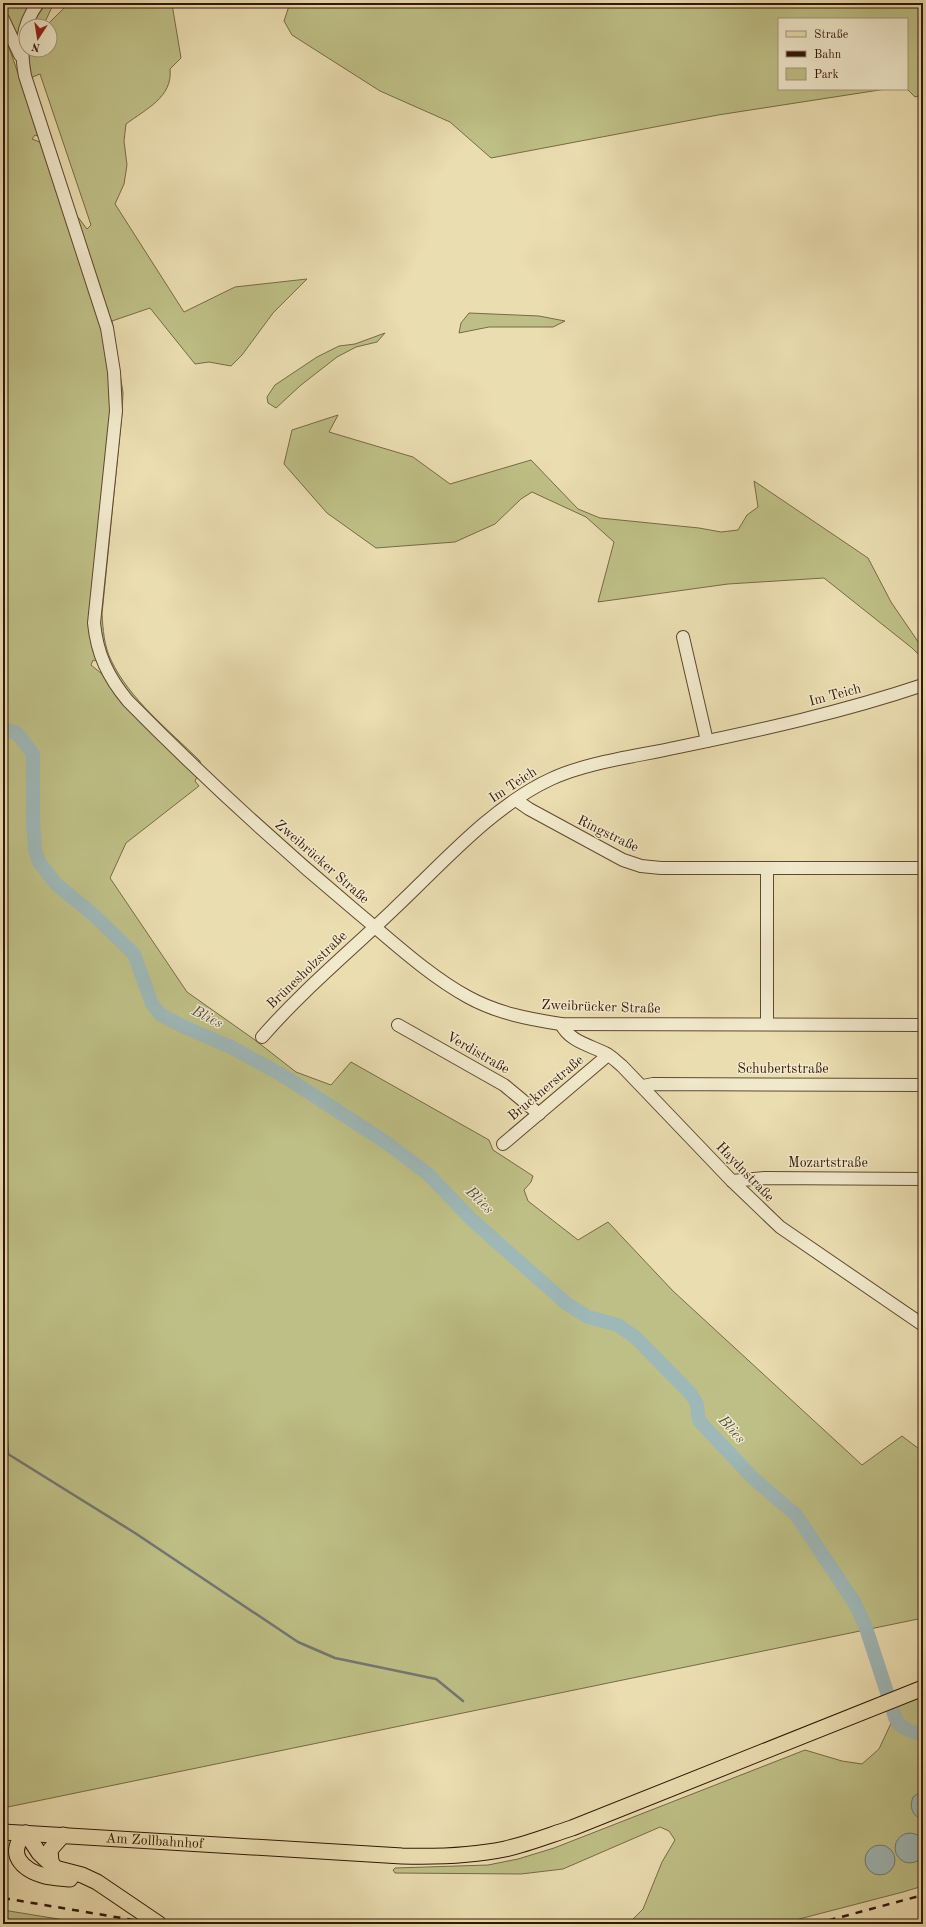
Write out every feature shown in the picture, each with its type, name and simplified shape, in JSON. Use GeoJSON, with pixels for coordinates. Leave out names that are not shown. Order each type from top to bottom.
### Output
{"type":"FeatureCollection","features":[{"type":"Feature","properties":{"kind":"main road","name":"Am Zollbahnhof"},"geometry":{"type":"LineString","coordinates":[[3,1832],[430,1856],[462,1855],[506,1849],[572,1828],[923,1688]]}},
{"type":"Feature","properties":{"kind":"main road"},"geometry":{"type":"LineString","coordinates":[[19,1862],[16,1854],[17,1845],[26,1833],[39,1853],[55,1868],[82,1875],[106,1888],[159,1924]]}},
{"type":"Feature","properties":{"kind":"main road"},"geometry":{"type":"LineString","coordinates":[[55,1868],[51,1862],[50,1850],[63,1835]]}},
{"type":"Feature","properties":{"kind":"main road"},"geometry":{"type":"LineString","coordinates":[[3,1851],[19,1862],[45,1876],[78,1880],[106,1888]]}},
{"type":"Feature","properties":{"kind":"street"},"geometry":{"type":"LineString","coordinates":[[29,18],[38,3]]}},
{"type":"Feature","properties":{"kind":"street"},"geometry":{"type":"LineString","coordinates":[[3,19],[18,50]]}},
{"type":"Feature","properties":{"kind":"street","name":"Zweibrücker Straße"},"geometry":{"type":"LineString","coordinates":[[22,58],[25,76],[107,328],[114,372],[116,398],[114,435],[94,623],[98,650],[103,664],[118,689],[198,770],[273,840],[375,927],[424,966],[468,997],[498,1011],[560,1024],[923,1025]]}},
{"type":"Feature","properties":{"kind":"street"},"geometry":{"type":"LineString","coordinates":[[683,637],[707,741]]}},
{"type":"Feature","properties":{"kind":"street","name":"Im Teich"},"geometry":{"type":"LineString","coordinates":[[375,927],[497,813],[551,779],[573,771],[801,720],[892,695],[923,684]]}},
{"type":"Feature","properties":{"kind":"street","name":"Ringstraße"},"geometry":{"type":"LineString","coordinates":[[516,800],[604,851],[623,860],[641,866],[661,868],[923,868]]}},
{"type":"Feature","properties":{"kind":"street"},"geometry":{"type":"LineString","coordinates":[[767,868],[767,1024]]}},
{"type":"Feature","properties":{"kind":"street","name":"Brünesholzstraße"},"geometry":{"type":"LineString","coordinates":[[262,1037],[311,984],[375,927]]}},
{"type":"Feature","properties":{"kind":"street","name":"Haydnstraße"},"geometry":{"type":"LineString","coordinates":[[560,1024],[573,1039],[608,1055],[643,1086],[732,1181],[780,1226],[923,1326]]}},
{"type":"Feature","properties":{"kind":"street","name":"Verdistraße"},"geometry":{"type":"LineString","coordinates":[[398,1025],[504,1085],[539,1114]]}},
{"type":"Feature","properties":{"kind":"street","name":"Brucknerstraße"},"geometry":{"type":"LineString","coordinates":[[503,1144],[608,1055]]}},
{"type":"Feature","properties":{"kind":"street","name":"Schubertstraße"},"geometry":{"type":"LineString","coordinates":[[643,1086],[653,1084],[923,1085]]}},
{"type":"Feature","properties":{"kind":"street","name":"Mozartstraße"},"geometry":{"type":"LineString","coordinates":[[732,1181],[765,1178],[923,1179]]}},
{"type":"Feature","properties":{"kind":"green space"},"geometry":{"type":"Polygon","coordinates":[[[32,3],[26,18],[18,18],[17,39],[3,14],[3,6],[32,3]]]}},
{"type":"Feature","properties":{"kind":"green space"},"geometry":{"type":"Polygon","coordinates":[[[46,3],[56,3],[53,5],[47,18],[36,18],[46,3]]]}},
{"type":"Feature","properties":{"kind":"green space"},"geometry":{"type":"Polygon","coordinates":[[[69,3],[175,3],[172,4],[181,58],[170,69],[170,79],[163,95],[150,107],[126,124],[124,141],[127,165],[124,184],[115,204],[184,312],[235,287],[307,279],[273,313],[242,355],[231,366],[209,362],[195,364],[150,308],[112,321],[123,393],[102,614],[105,643],[111,660],[119,675],[139,701],[200,761],[202,768],[120,686],[102,649],[98,614],[119,386],[71,208],[87,229],[91,225],[40,74],[30,78],[28,58],[58,58],[58,18],[54,18],[69,3]]]}},
{"type":"Feature","properties":{"kind":"green space"},"geometry":{"type":"Polygon","coordinates":[[[290,3],[923,3],[923,95],[915,97],[908,90],[908,18],[778,18],[778,90],[880,90],[718,115],[491,158],[450,122],[380,91],[292,35],[284,21],[290,3]]]}},
{"type":"Feature","properties":{"kind":"green space"},"geometry":{"type":"Polygon","coordinates":[[[3,30],[40,137],[35,135],[32,139],[42,143],[104,332],[112,393],[96,659],[95,661],[93,660],[91,665],[102,674],[112,689],[198,775],[195,781],[199,786],[126,843],[110,878],[187,992],[255,1040],[296,1072],[331,1085],[351,1062],[489,1140],[493,1150],[533,1176],[531,1182],[524,1190],[528,1201],[578,1240],[608,1222],[673,1291],[862,1465],[902,1436],[923,1452],[923,1618],[3,1808],[3,30]]]}},
{"type":"Feature","properties":{"kind":"green space"},"geometry":{"type":"Polygon","coordinates":[[[469,313],[539,316],[565,321],[553,327],[489,327],[459,333],[461,323],[469,313]]]}},
{"type":"Feature","properties":{"kind":"green space"},"geometry":{"type":"Polygon","coordinates":[[[385,333],[377,342],[356,347],[337,357],[301,385],[276,408],[268,403],[267,397],[275,385],[317,357],[339,346],[355,344],[385,333]]]}},
{"type":"Feature","properties":{"kind":"green space"},"geometry":{"type":"Polygon","coordinates":[[[338,415],[329,432],[413,457],[450,484],[531,460],[578,509],[600,518],[699,528],[721,532],[738,530],[747,515],[758,507],[754,481],[868,558],[891,602],[921,646],[923,646],[923,659],[912,648],[824,578],[728,584],[598,602],[614,542],[586,517],[532,492],[521,499],[495,524],[455,542],[376,548],[327,513],[284,464],[292,430],[338,415]]]}},
{"type":"Feature","properties":{"kind":"green space"},"geometry":{"type":"Polygon","coordinates":[[[923,1696],[923,1886],[780,1924],[628,1924],[643,1909],[662,1862],[675,1840],[669,1831],[660,1827],[563,1869],[521,1874],[395,1873],[393,1870],[395,1868],[488,1865],[518,1859],[554,1848],[805,1750],[842,1761],[862,1764],[879,1749],[899,1706],[923,1696]]]}},
{"type":"Feature","properties":{"kind":"green space"},"geometry":{"type":"Polygon","coordinates":[[[3,1910],[89,1924],[3,1924],[3,1910]]]}},
{"type":"Feature","properties":{"kind":"water"},"geometry":{"type":"Polygon","coordinates":[[[923,1790],[923,1820],[914,1814],[911,1804],[913,1797],[923,1790]]]}},
{"type":"Feature","properties":{"kind":"water"},"geometry":{"type":"Polygon","coordinates":[[[910,1833],[920,1838],[925,1848],[920,1858],[910,1863],[900,1858],[895,1848],[900,1838],[910,1833]]]}},
{"type":"Feature","properties":{"kind":"water"},"geometry":{"type":"Polygon","coordinates":[[[880,1845],[891,1849],[895,1860],[891,1871],[880,1875],[869,1871],[865,1860],[869,1849],[880,1845]]]}},
{"type":"Feature","properties":{"kind":"waterway","name":"Blies"},"geometry":{"type":"LineString","coordinates":[[3,729],[17,733],[33,754],[33,821],[35,850],[39,862],[56,884],[96,917],[134,954],[152,1004],[160,1014],[184,1027],[231,1047],[282,1075],[384,1141],[428,1174],[471,1219],[567,1304],[588,1317],[618,1325],[635,1337],[691,1394],[697,1404],[698,1416],[701,1423],[754,1479],[796,1515],[854,1602],[865,1625],[896,1720],[908,1730],[923,1734]]}},
{"type":"Feature","properties":{"kind":"waterway"},"geometry":{"type":"LineString","coordinates":[[3,1389],[8,1454],[135,1533],[298,1642],[335,1658],[436,1679],[463,1701]]}},
{"type":"Feature","properties":{"kind":"railway"},"geometry":{"type":"LineString","coordinates":[[815,1924],[923,1895]]}},
{"type":"Feature","properties":{"kind":"railway"},"geometry":{"type":"LineString","coordinates":[[3,1898],[157,1924]]}}]}
